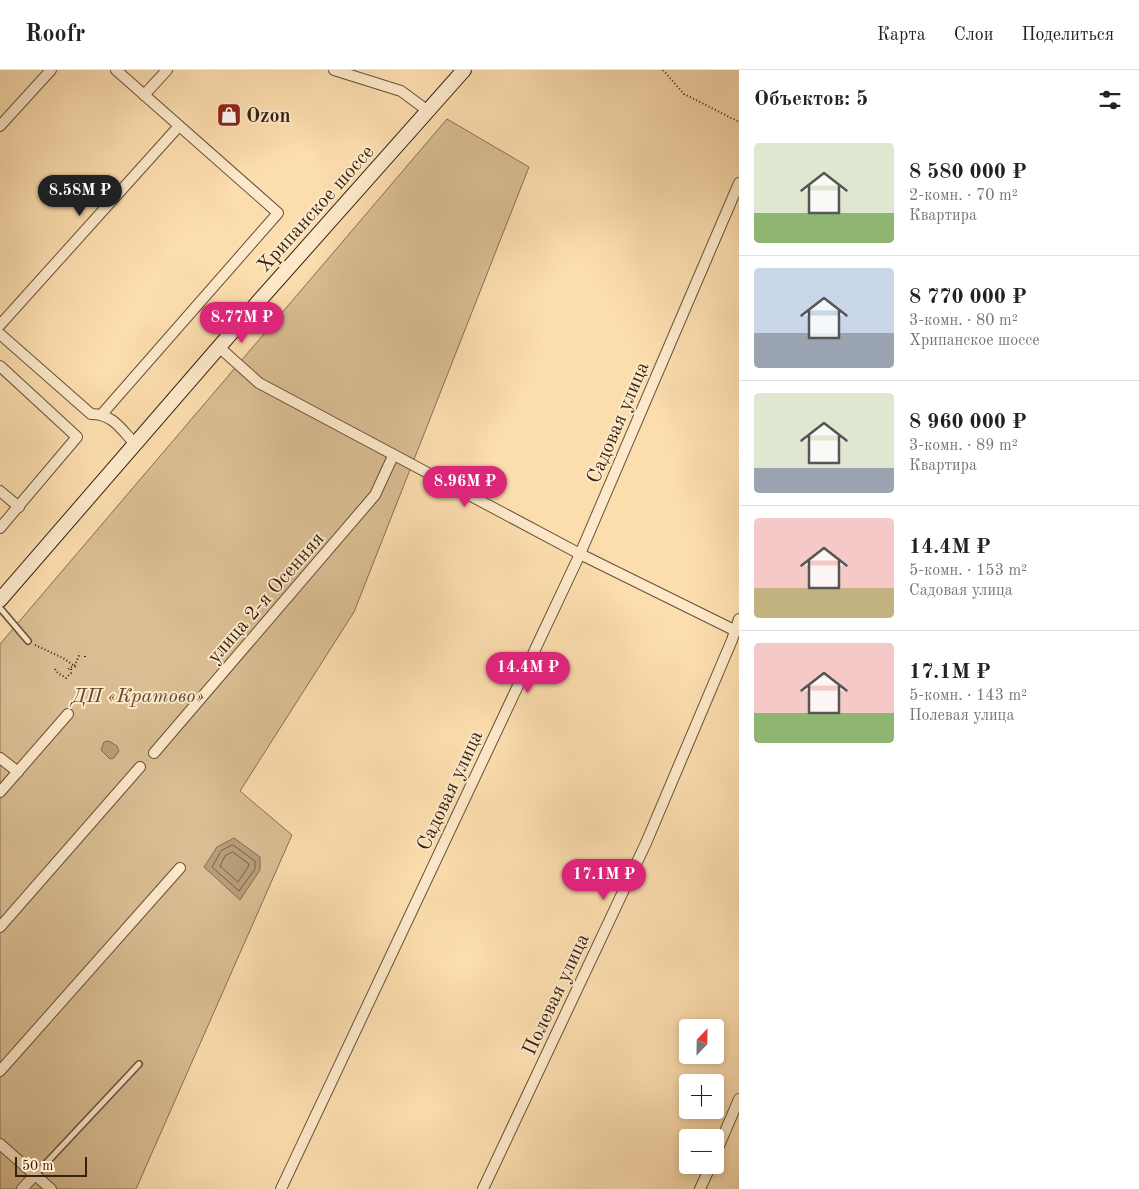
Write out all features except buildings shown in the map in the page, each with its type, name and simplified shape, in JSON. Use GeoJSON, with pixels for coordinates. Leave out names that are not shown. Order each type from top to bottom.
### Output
{"type":"FeatureCollection","features":[{"type":"Feature","properties":{"kind":"main road","name":"Хрипанское шоссе"},"geometry":{"type":"LineString","coordinates":[[0,600],[251,310],[464,70]]}},
{"type":"Feature","properties":{"kind":"street"},"geometry":{"type":"LineString","coordinates":[[0,126],[51,70]]}},
{"type":"Feature","properties":{"kind":"street"},"geometry":{"type":"LineString","coordinates":[[102,414],[278,213],[116,70]]}},
{"type":"Feature","properties":{"kind":"street"},"geometry":{"type":"LineString","coordinates":[[144,95],[167,70]]}},
{"type":"Feature","properties":{"kind":"street"},"geometry":{"type":"LineString","coordinates":[[334,70],[401,91],[428,111]]}},
{"type":"Feature","properties":{"kind":"street"},"geometry":{"type":"LineString","coordinates":[[0,325],[179,126]]}},
{"type":"Feature","properties":{"kind":"street","name":"Садовая улица"},"geometry":{"type":"LineString","coordinates":[[281,1189],[580,554],[739,183]]}},
{"type":"Feature","properties":{"kind":"street"},"geometry":{"type":"LineString","coordinates":[[0,334],[91,414],[102,414],[112,420],[135,444]]}},
{"type":"Feature","properties":{"kind":"street"},"geometry":{"type":"LineString","coordinates":[[220,348],[259,383],[735,638]]}},
{"type":"Feature","properties":{"kind":"street"},"geometry":{"type":"LineString","coordinates":[[0,366],[77,436],[0,528]]}},
{"type":"Feature","properties":{"kind":"street","name":"улица 2-я Осенняя"},"geometry":{"type":"LineString","coordinates":[[154,753],[375,495],[393,456]]}},
{"type":"Feature","properties":{"kind":"street"},"geometry":{"type":"LineString","coordinates":[[0,490],[19,507]]}},
{"type":"Feature","properties":{"kind":"street","name":"Полевая улица"},"geometry":{"type":"LineString","coordinates":[[483,1189],[646,843],[735,638],[739,619]]}},
{"type":"Feature","properties":{"kind":"street"},"geometry":{"type":"LineString","coordinates":[[0,792],[68,714]]}},
{"type":"Feature","properties":{"kind":"street"},"geometry":{"type":"LineString","coordinates":[[0,758],[18,772]]}},
{"type":"Feature","properties":{"kind":"street"},"geometry":{"type":"LineString","coordinates":[[0,927],[140,767]]}},
{"type":"Feature","properties":{"kind":"street"},"geometry":{"type":"LineString","coordinates":[[0,1071],[180,868]]}},
{"type":"Feature","properties":{"kind":"street"},"geometry":{"type":"LineString","coordinates":[[724,1134],[739,1100]]}},
{"type":"Feature","properties":{"kind":"street"},"geometry":{"type":"LineString","coordinates":[[0,1144],[51,1189]]}},
{"type":"Feature","properties":{"kind":"street"},"geometry":{"type":"LineString","coordinates":[[700,1189],[707,1174]]}},
{"type":"Feature","properties":{"kind":"street"},"geometry":{"type":"LineString","coordinates":[[22,1189],[35,1175]]}},
{"type":"Feature","properties":{"kind":"lane"},"geometry":{"type":"LineString","coordinates":[[0,608],[28,641]]}},
{"type":"Feature","properties":{"kind":"lane"},"geometry":{"type":"LineString","coordinates":[[35,1175],[138,1064]]}},
{"type":"Feature","properties":{"kind":"path"},"geometry":{"type":"LineString","coordinates":[[663,70],[684,94],[739,122]]}},
{"type":"Feature","properties":{"kind":"path"},"geometry":{"type":"LineString","coordinates":[[28,641],[75,666]]}},
{"type":"Feature","properties":{"kind":"path"},"geometry":{"type":"LineString","coordinates":[[75,666],[80,653]]}},
{"type":"Feature","properties":{"kind":"path"},"geometry":{"type":"LineString","coordinates":[[55,669],[66,678],[71,673],[69,668],[75,666]]}},
{"type":"Feature","properties":{"kind":"green space","name":"ДП «Кратово»"},"geometry":{"type":"Polygon","coordinates":[[[447,119],[529,167],[354,612],[240,791],[292,835],[136,1189],[0,1189],[0,644],[447,119]]]}},
{"type":"Feature","properties":{"kind":"water"},"geometry":{"type":"Polygon","coordinates":[[[109,741],[117,746],[119,751],[114,758],[110,759],[101,750],[104,742],[109,741]]]}},
{"type":"Feature","properties":{"kind":"water"},"geometry":{"type":"Polygon","coordinates":[[[234,838],[260,857],[260,870],[240,900],[204,867],[217,847],[234,838]]]}},
{"type":"Feature","properties":{"kind":"place","name":"Ozon"},"geometry":{"type":"Point","coordinates":[229,115]}}]}
